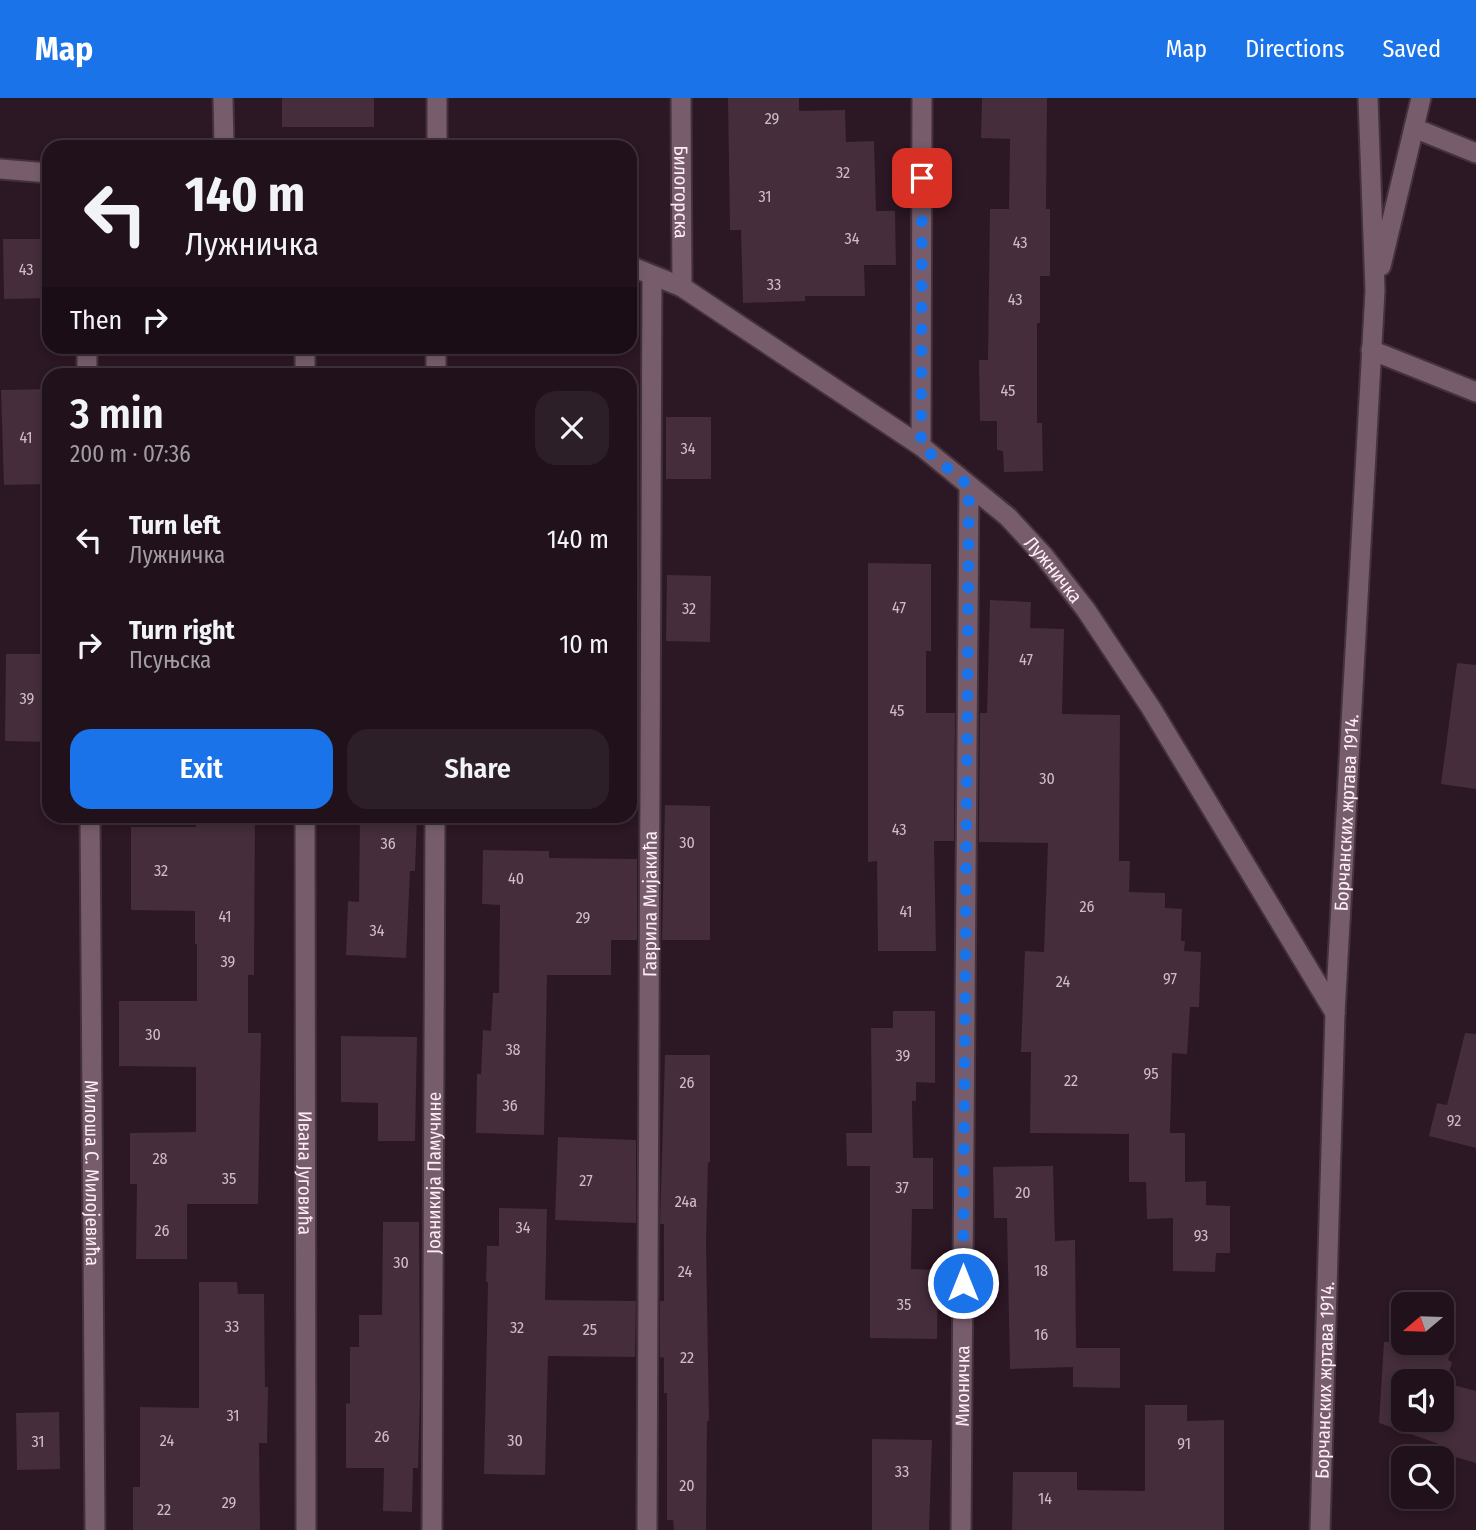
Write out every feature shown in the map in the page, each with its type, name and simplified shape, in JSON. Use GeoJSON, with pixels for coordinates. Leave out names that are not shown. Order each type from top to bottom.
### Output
{"type":"FeatureCollection","features":[{"type":"Feature","properties":{"kind":"street"},"geometry":{"type":"LineString","coordinates":[[223,98],[224,140]]}},
{"type":"Feature","properties":{"kind":"street"},"geometry":{"type":"LineString","coordinates":[[437,98],[437,140]]}},
{"type":"Feature","properties":{"kind":"street","name":"Билогорска"},"geometry":{"type":"LineString","coordinates":[[681,98],[682,287]]}},
{"type":"Feature","properties":{"kind":"street"},"geometry":{"type":"LineString","coordinates":[[921,446],[922,98]]}},
{"type":"Feature","properties":{"kind":"street","name":"Борчанских жртава 1914."},"geometry":{"type":"LineString","coordinates":[[1320,1530],[1335,1013],[1375,291],[1368,98]]}},
{"type":"Feature","properties":{"kind":"street"},"geometry":{"type":"LineString","coordinates":[[1375,291],[1421,98]]}},
{"type":"Feature","properties":{"kind":"street"},"geometry":{"type":"LineString","coordinates":[[1414,128],[1476,153]]}},
{"type":"Feature","properties":{"kind":"street"},"geometry":{"type":"LineString","coordinates":[[0,169],[42,172]]}},
{"type":"Feature","properties":{"kind":"street","name":"Лужничка"},"geometry":{"type":"LineString","coordinates":[[637,269],[682,287],[921,446],[1008,517],[1044,556],[1086,610],[1152,708],[1335,1013]]}},
{"type":"Feature","properties":{"kind":"street","name":"Гаврила Мијакића"},"geometry":{"type":"LineString","coordinates":[[647,1530],[652,276]]}},
{"type":"Feature","properties":{"kind":"street"},"geometry":{"type":"LineString","coordinates":[[1371,350],[1476,393]]}},
{"type":"Feature","properties":{"kind":"street","name":"Мионичка"},"geometry":{"type":"LineString","coordinates":[[961,1530],[969,486]]}},
{"type":"Feature","properties":{"kind":"street","name":"Милоша С. Милојевића"},"geometry":{"type":"LineString","coordinates":[[90,823],[95,1530]]}},
{"type":"Feature","properties":{"kind":"street","name":"Ивана Југовића"},"geometry":{"type":"LineString","coordinates":[[305,823],[306,1530]]}},
{"type":"Feature","properties":{"kind":"street","name":"Јоаникија Памучине"},"geometry":{"type":"LineString","coordinates":[[432,1530],[435,823]]}},
{"type":"Feature","properties":{"kind":"building"},"geometry":{"type":"Polygon","coordinates":[[[282,98],[374,98],[374,127],[282,127],[282,98]]]}},
{"type":"Feature","properties":{"kind":"building"},"geometry":{"type":"Polygon","coordinates":[[[728,98],[799,98],[799,111],[845,110],[846,142],[874,141],[876,211],[895,211],[896,265],[864,265],[865,296],[805,296],[805,301],[743,303],[741,230],[730,230],[728,98]]]}},
{"type":"Feature","properties":{"kind":"building"},"geometry":{"type":"Polygon","coordinates":[[[982,98],[1047,98],[1046,209],[1050,209],[1050,276],[1040,276],[1040,323],[1037,323],[1037,423],[1042,423],[1043,471],[1004,472],[1003,451],[997,450],[997,421],[980,421],[979,360],[988,360],[990,209],[1009,209],[1010,139],[981,138],[982,98]]]}},
{"type":"Feature","properties":{"kind":"building"},"geometry":{"type":"Polygon","coordinates":[[[3,239],[42,239],[42,298],[4,299],[3,239]]]}},
{"type":"Feature","properties":{"kind":"building"},"geometry":{"type":"Polygon","coordinates":[[[42,389],[42,484],[4,485],[1,390],[42,389]]]}},
{"type":"Feature","properties":{"kind":"building"},"geometry":{"type":"Polygon","coordinates":[[[666,417],[711,417],[711,479],[666,479],[666,417]]]}},
{"type":"Feature","properties":{"kind":"building"},"geometry":{"type":"Polygon","coordinates":[[[868,563],[931,564],[931,651],[926,651],[926,713],[955,713],[954,841],[934,841],[936,951],[878,951],[877,861],[868,862],[868,563]]]}},
{"type":"Feature","properties":{"kind":"building"},"geometry":{"type":"Polygon","coordinates":[[[667,575],[711,576],[710,642],[666,641],[667,575]]]}},
{"type":"Feature","properties":{"kind":"building"},"geometry":{"type":"Polygon","coordinates":[[[990,600],[1031,602],[1030,628],[1064,629],[1062,714],[1120,715],[1119,861],[1130,861],[1129,892],[1165,893],[1165,908],[1182,909],[1181,941],[1185,941],[1184,951],[1201,952],[1199,1007],[1190,1007],[1187,1054],[1172,1053],[1170,1133],[1185,1133],[1185,1182],[1206,1181],[1206,1205],[1230,1206],[1230,1253],[1216,1253],[1215,1272],[1173,1271],[1173,1218],[1147,1219],[1146,1182],[1129,1182],[1129,1134],[1030,1133],[1031,1052],[1021,1052],[1025,951],[1044,952],[1048,843],[979,842],[980,713],[987,713],[990,600]]]}},
{"type":"Feature","properties":{"kind":"building"},"geometry":{"type":"Polygon","coordinates":[[[6,654],[42,654],[42,742],[5,741],[6,654]]]}},
{"type":"Feature","properties":{"kind":"building"},"geometry":{"type":"Polygon","coordinates":[[[1457,663],[1476,665],[1476,789],[1441,784],[1457,663]]]}},
{"type":"Feature","properties":{"kind":"building"},"geometry":{"type":"Polygon","coordinates":[[[665,805],[710,806],[710,940],[662,940],[665,805]]]}},
{"type":"Feature","properties":{"kind":"building"},"geometry":{"type":"Polygon","coordinates":[[[196,823],[255,823],[254,975],[248,975],[248,1033],[261,1033],[258,1204],[187,1204],[187,1259],[136,1259],[137,1184],[130,1184],[130,1133],[196,1132],[196,1067],[119,1066],[119,1001],[197,1001],[197,944],[195,911],[131,910],[131,827],[196,827],[196,823]]]}},
{"type":"Feature","properties":{"kind":"building"},"geometry":{"type":"Polygon","coordinates":[[[360,823],[417,823],[415,871],[410,871],[406,958],[346,955],[348,901],[359,902],[360,823]]]}},
{"type":"Feature","properties":{"kind":"building"},"geometry":{"type":"Polygon","coordinates":[[[483,850],[549,851],[549,858],[637,859],[637,940],[611,940],[611,975],[547,975],[544,1135],[476,1133],[477,1074],[481,1074],[483,1030],[491,1031],[493,993],[499,993],[500,905],[482,904],[483,850]]]}},
{"type":"Feature","properties":{"kind":"building"},"geometry":{"type":"Polygon","coordinates":[[[893,1011],[935,1011],[935,1083],[916,1082],[916,1101],[912,1101],[913,1158],[933,1158],[933,1209],[912,1209],[911,1269],[938,1270],[937,1339],[870,1338],[870,1166],[847,1166],[846,1133],[872,1133],[871,1028],[893,1028],[893,1011]]]}},
{"type":"Feature","properties":{"kind":"building"},"geometry":{"type":"Polygon","coordinates":[[[1465,1033],[1476,1034],[1476,1148],[1429,1136],[1437,1103],[1447,1105],[1465,1033]]]}},
{"type":"Feature","properties":{"kind":"building"},"geometry":{"type":"Polygon","coordinates":[[[341,1036],[417,1037],[415,1141],[378,1141],[378,1103],[341,1102],[341,1036]]]}},
{"type":"Feature","properties":{"kind":"building"},"geometry":{"type":"Polygon","coordinates":[[[665,1055],[710,1055],[710,1162],[706,1242],[709,1421],[706,1530],[674,1530],[673,1520],[667,1520],[667,1393],[664,1393],[664,1358],[660,1357],[660,1301],[664,1301],[664,1224],[660,1224],[665,1055]]]}},
{"type":"Feature","properties":{"kind":"building"},"geometry":{"type":"Polygon","coordinates":[[[558,1137],[636,1140],[636,1223],[555,1220],[558,1137]]]}},
{"type":"Feature","properties":{"kind":"building"},"geometry":{"type":"Polygon","coordinates":[[[1053,1166],[1055,1241],[1075,1240],[1076,1348],[1120,1348],[1120,1388],[1073,1387],[1073,1367],[1010,1369],[1007,1218],[994,1218],[993,1167],[1053,1166]]]}},
{"type":"Feature","properties":{"kind":"building"},"geometry":{"type":"Polygon","coordinates":[[[499,1208],[547,1209],[545,1300],[636,1301],[635,1357],[548,1356],[545,1475],[484,1474],[487,1246],[499,1246],[499,1208]]]}},
{"type":"Feature","properties":{"kind":"building"},"geometry":{"type":"Polygon","coordinates":[[[383,1222],[419,1222],[420,1397],[418,1468],[413,1468],[412,1512],[383,1511],[384,1468],[346,1468],[346,1403],[350,1404],[350,1347],[359,1347],[359,1315],[382,1315],[383,1222]]]}},
{"type":"Feature","properties":{"kind":"building"},"geometry":{"type":"Polygon","coordinates":[[[199,1282],[237,1282],[238,1294],[264,1294],[265,1387],[268,1387],[267,1443],[259,1443],[260,1530],[133,1530],[133,1487],[140,1487],[140,1407],[199,1408],[199,1282]]]}},
{"type":"Feature","properties":{"kind":"building"},"geometry":{"type":"Polygon","coordinates":[[[1384,1342],[1391,1342],[1391,1355],[1450,1355],[1448,1360],[1452,1362],[1450,1369],[1391,1369],[1391,1427],[1379,1423],[1384,1342]]]}},
{"type":"Feature","properties":{"kind":"building"},"geometry":{"type":"Polygon","coordinates":[[[1454,1385],[1476,1391],[1476,1463],[1454,1457],[1454,1446],[1442,1445],[1405,1432],[1454,1432],[1454,1385]]]}},
{"type":"Feature","properties":{"kind":"building"},"geometry":{"type":"Polygon","coordinates":[[[1145,1405],[1187,1405],[1187,1421],[1224,1420],[1224,1530],[1012,1530],[1013,1472],[1077,1472],[1077,1490],[1145,1491],[1145,1405]]]}},
{"type":"Feature","properties":{"kind":"building"},"geometry":{"type":"Polygon","coordinates":[[[59,1412],[60,1469],[17,1470],[16,1413],[59,1412]]]}},
{"type":"Feature","properties":{"kind":"building"},"geometry":{"type":"Polygon","coordinates":[[[872,1439],[932,1440],[929,1530],[872,1530],[872,1439]]]}},
{"type":"Feature","properties":{"kind":"route"},"geometry":{"type":"LineString","coordinates":[[922,178],[921,446],[969,486],[963,1283]]}}]}
